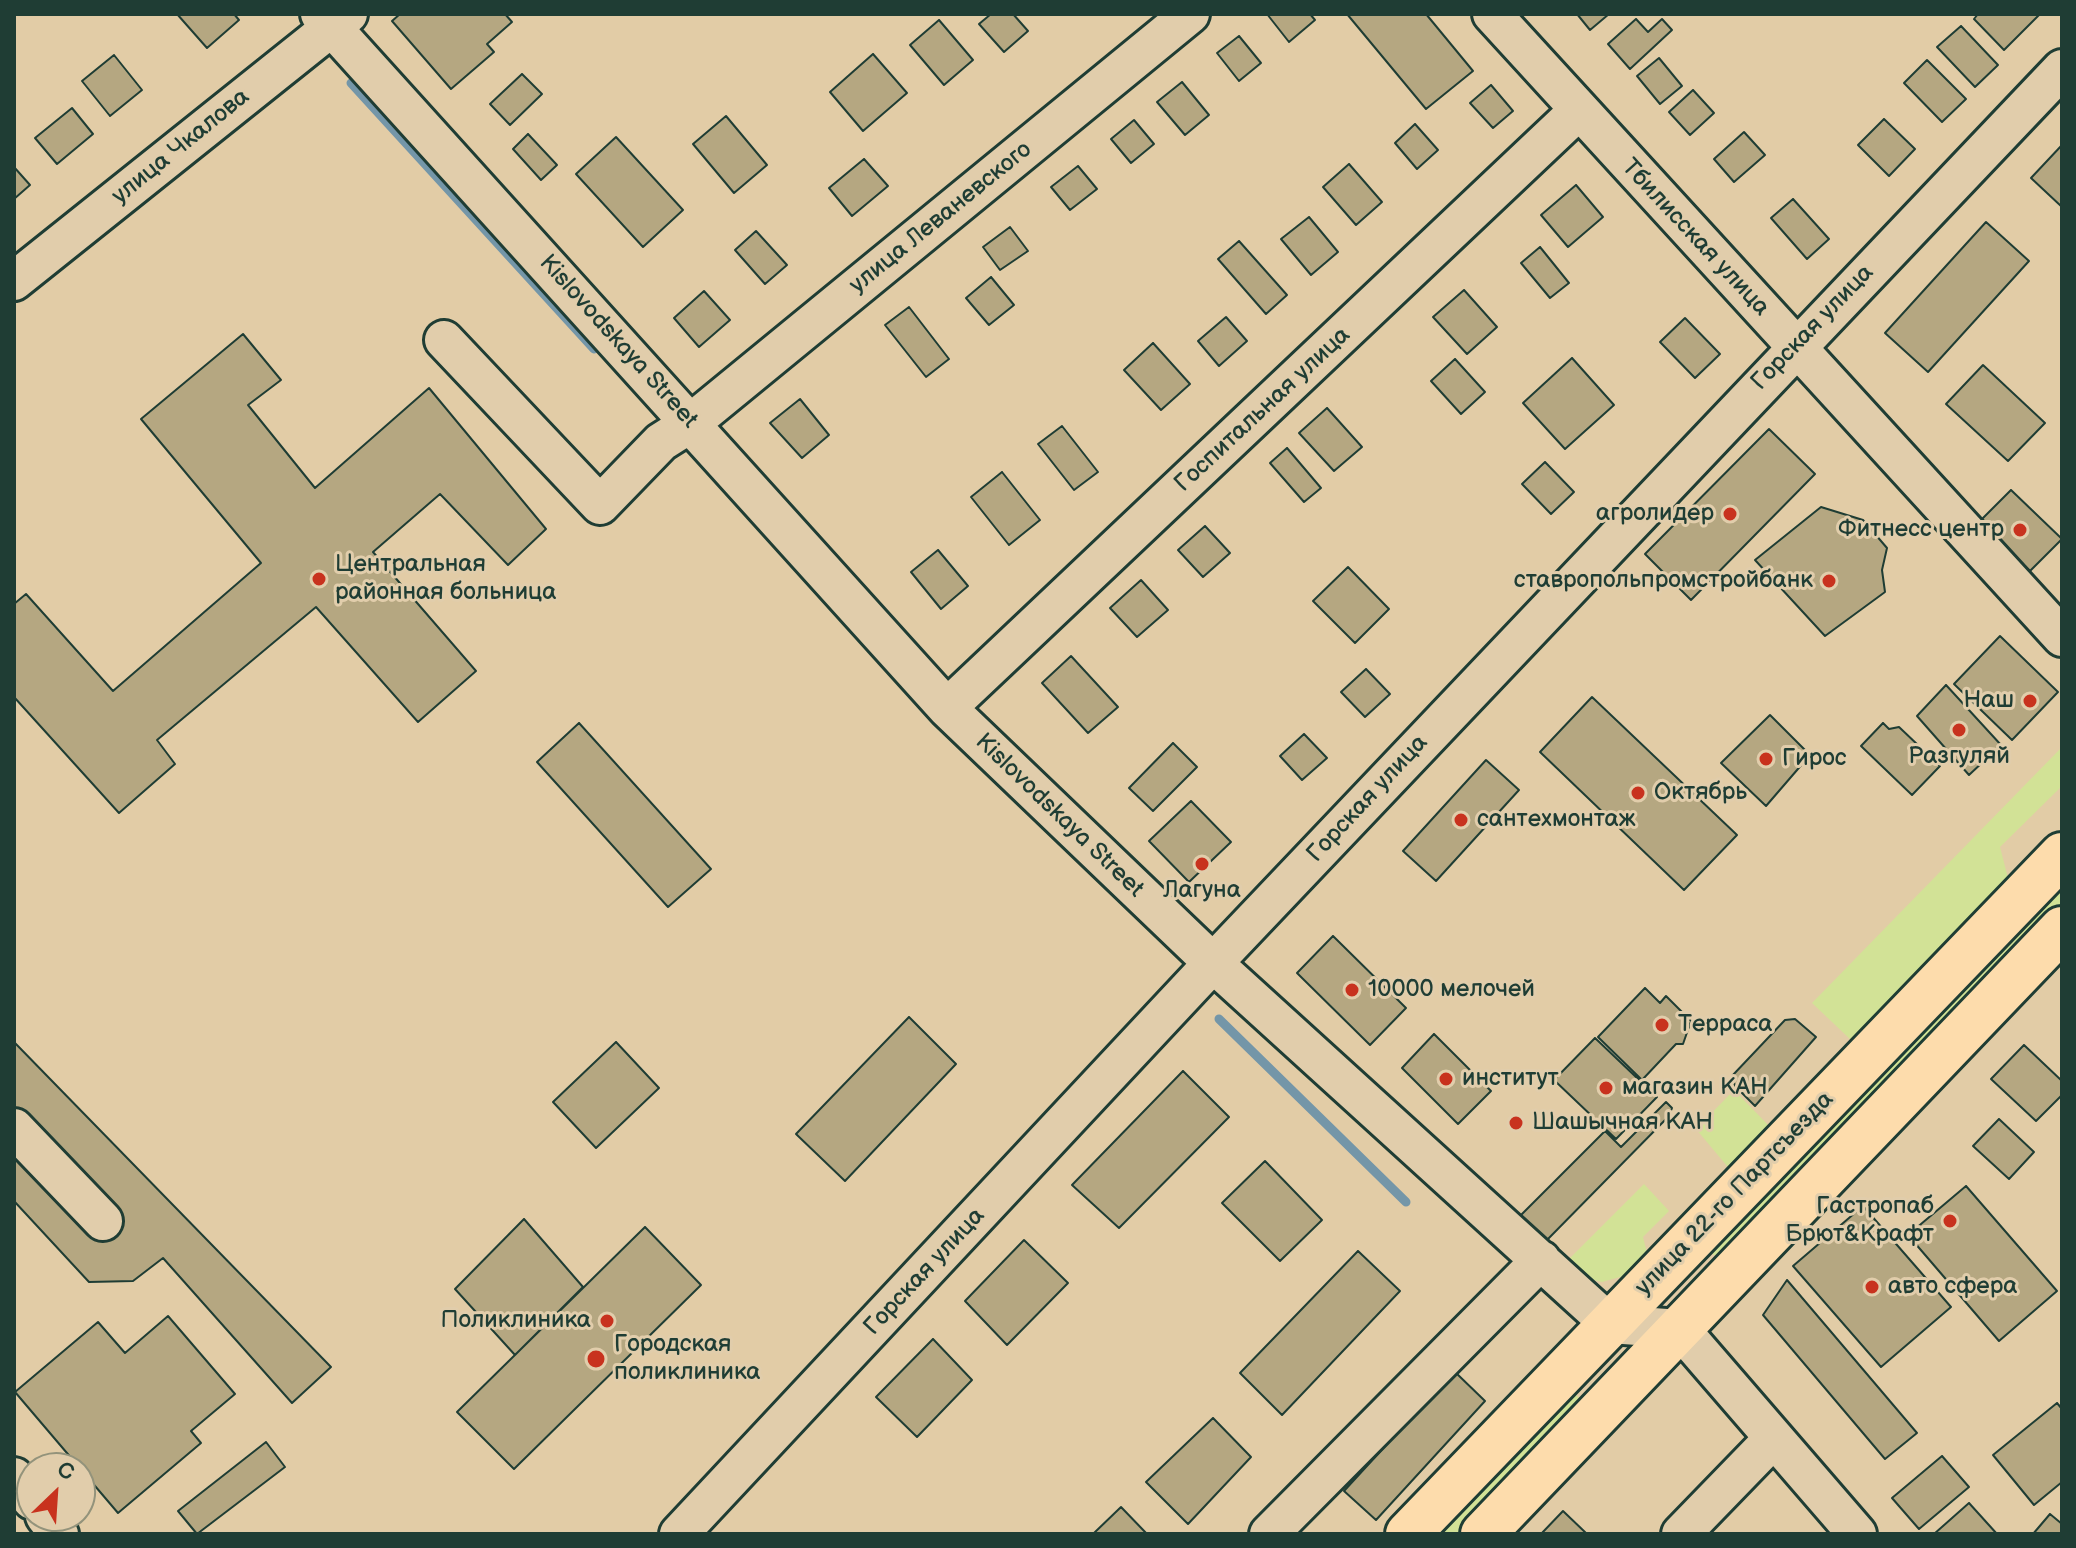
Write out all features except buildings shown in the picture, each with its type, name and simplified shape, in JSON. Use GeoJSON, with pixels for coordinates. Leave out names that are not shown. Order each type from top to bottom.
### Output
{"type":"FeatureCollection","features":[{"type":"Feature","properties":{"kind":"main road","name":"улица 22-го Партсъезда"},"geometry":{"type":"LineString","coordinates":[[1408,1534],[2062,855]]}},
{"type":"Feature","properties":{"kind":"main road"},"geometry":{"type":"LineString","coordinates":[[1483,1534],[2062,929]]}},
{"type":"Feature","properties":{"kind":"street","name":"улица Леваневского"},"geometry":{"type":"LineString","coordinates":[[444,340],[600,505],[661,442],[691,423],[1190,14]]}},
{"type":"Feature","properties":{"kind":"street","name":"Тбилисская улица"},"geometry":{"type":"LineString","coordinates":[[1492,14],[2062,637]]}},
{"type":"Feature","properties":{"kind":"street","name":"Kislovodskaya Street"},"geometry":{"type":"LineString","coordinates":[[333,18],[947,708],[1213,963],[1610,1324]]}},
{"type":"Feature","properties":{"kind":"street","name":"улица Чкалова"},"geometry":{"type":"LineString","coordinates":[[14,281],[333,18]]}},
{"type":"Feature","properties":{"kind":"street","name":"Горская улица"},"geometry":{"type":"LineString","coordinates":[[679,1534],[1213,963],[2062,69]]}},
{"type":"Feature","properties":{"kind":"street","name":"Госпитальная улица"},"geometry":{"type":"LineString","coordinates":[[947,708],[1578,111]]}},
{"type":"Feature","properties":{"kind":"street"},"geometry":{"type":"LineString","coordinates":[[14,1128],[103,1221]]}},
{"type":"Feature","properties":{"kind":"street"},"geometry":{"type":"LineString","coordinates":[[1269,1534],[1541,1260]]}},
{"type":"Feature","properties":{"kind":"street"},"geometry":{"type":"LineString","coordinates":[[1610,1324],[1680,1329],[1857,1534]]}},
{"type":"Feature","properties":{"kind":"street"},"geometry":{"type":"LineString","coordinates":[[1681,1534],[1774,1438]]}},
{"type":"Feature","properties":{"kind":"green space"},"geometry":{"type":"Polygon","coordinates":[[[2062,747],[2062,786],[2000,847],[2009,882],[1851,1040],[1812,1003],[2062,747]]]}},
{"type":"Feature","properties":{"kind":"green space"},"geometry":{"type":"Polygon","coordinates":[[[2062,878],[2062,907],[1725,1255],[1713,1255],[1713,1241],[2062,878]]]}},
{"type":"Feature","properties":{"kind":"green space"},"geometry":{"type":"Polygon","coordinates":[[[1734,1090],[1775,1132],[1732,1172],[1696,1129],[1734,1090]]]}},
{"type":"Feature","properties":{"kind":"green space"},"geometry":{"type":"Polygon","coordinates":[[[1644,1184],[1669,1211],[1643,1237],[1648,1257],[1631,1274],[1602,1282],[1577,1276],[1561,1267],[1644,1184]]]}},
{"type":"Feature","properties":{"kind":"green space"},"geometry":{"type":"Polygon","coordinates":[[[1574,1393],[1588,1407],[1465,1534],[1438,1534],[1574,1393]]]}},
{"type":"Feature","properties":{"kind":"waterway"},"geometry":{"type":"LineString","coordinates":[[351,83],[594,349]]}},
{"type":"Feature","properties":{"kind":"waterway"},"geometry":{"type":"LineString","coordinates":[[1219,1019],[1406,1202]]}},
{"type":"Feature","properties":{"kind":"place","name":"агролидер"},"geometry":{"type":"Point","coordinates":[1730,514]}},
{"type":"Feature","properties":{"kind":"place","name":"Фитнесс центр"},"geometry":{"type":"Point","coordinates":[2020,530]}},
{"type":"Feature","properties":{"kind":"place","name":"Центральная районная больница"},"geometry":{"type":"Point","coordinates":[319,579]}},
{"type":"Feature","properties":{"kind":"place","name":"ставропольпромстройбанк"},"geometry":{"type":"Point","coordinates":[1829,581]}},
{"type":"Feature","properties":{"kind":"place","name":"Наш"},"geometry":{"type":"Point","coordinates":[2030,701]}},
{"type":"Feature","properties":{"kind":"place","name":"Разгуляй"},"geometry":{"type":"Point","coordinates":[1959,730]}},
{"type":"Feature","properties":{"kind":"place","name":"Гирос"},"geometry":{"type":"Point","coordinates":[1766,759]}},
{"type":"Feature","properties":{"kind":"place","name":"Октябрь"},"geometry":{"type":"Point","coordinates":[1638,793]}},
{"type":"Feature","properties":{"kind":"place","name":"сантехмонтаж"},"geometry":{"type":"Point","coordinates":[1461,820]}},
{"type":"Feature","properties":{"kind":"place","name":"Лагуна"},"geometry":{"type":"Point","coordinates":[1202,864]}},
{"type":"Feature","properties":{"kind":"place","name":"10000 мелочей"},"geometry":{"type":"Point","coordinates":[1352,990]}},
{"type":"Feature","properties":{"kind":"place","name":"Терраса"},"geometry":{"type":"Point","coordinates":[1662,1025]}},
{"type":"Feature","properties":{"kind":"place","name":"институт"},"geometry":{"type":"Point","coordinates":[1446,1079]}},
{"type":"Feature","properties":{"kind":"place","name":"магазин КАН"},"geometry":{"type":"Point","coordinates":[1606,1088]}},
{"type":"Feature","properties":{"kind":"place","name":"Шашычная КАН"},"geometry":{"type":"Point","coordinates":[1516,1123]}},
{"type":"Feature","properties":{"kind":"place","name":"Гастропаб Брют&Крафт"},"geometry":{"type":"Point","coordinates":[1950,1221]}},
{"type":"Feature","properties":{"kind":"place","name":"авто сфера"},"geometry":{"type":"Point","coordinates":[1872,1287]}},
{"type":"Feature","properties":{"kind":"place","name":"Поликлиника"},"geometry":{"type":"Point","coordinates":[607,1321]}},
{"type":"Feature","properties":{"kind":"place","name":"Городская поликлиника"},"geometry":{"type":"Point","coordinates":[596,1359]}}]}
